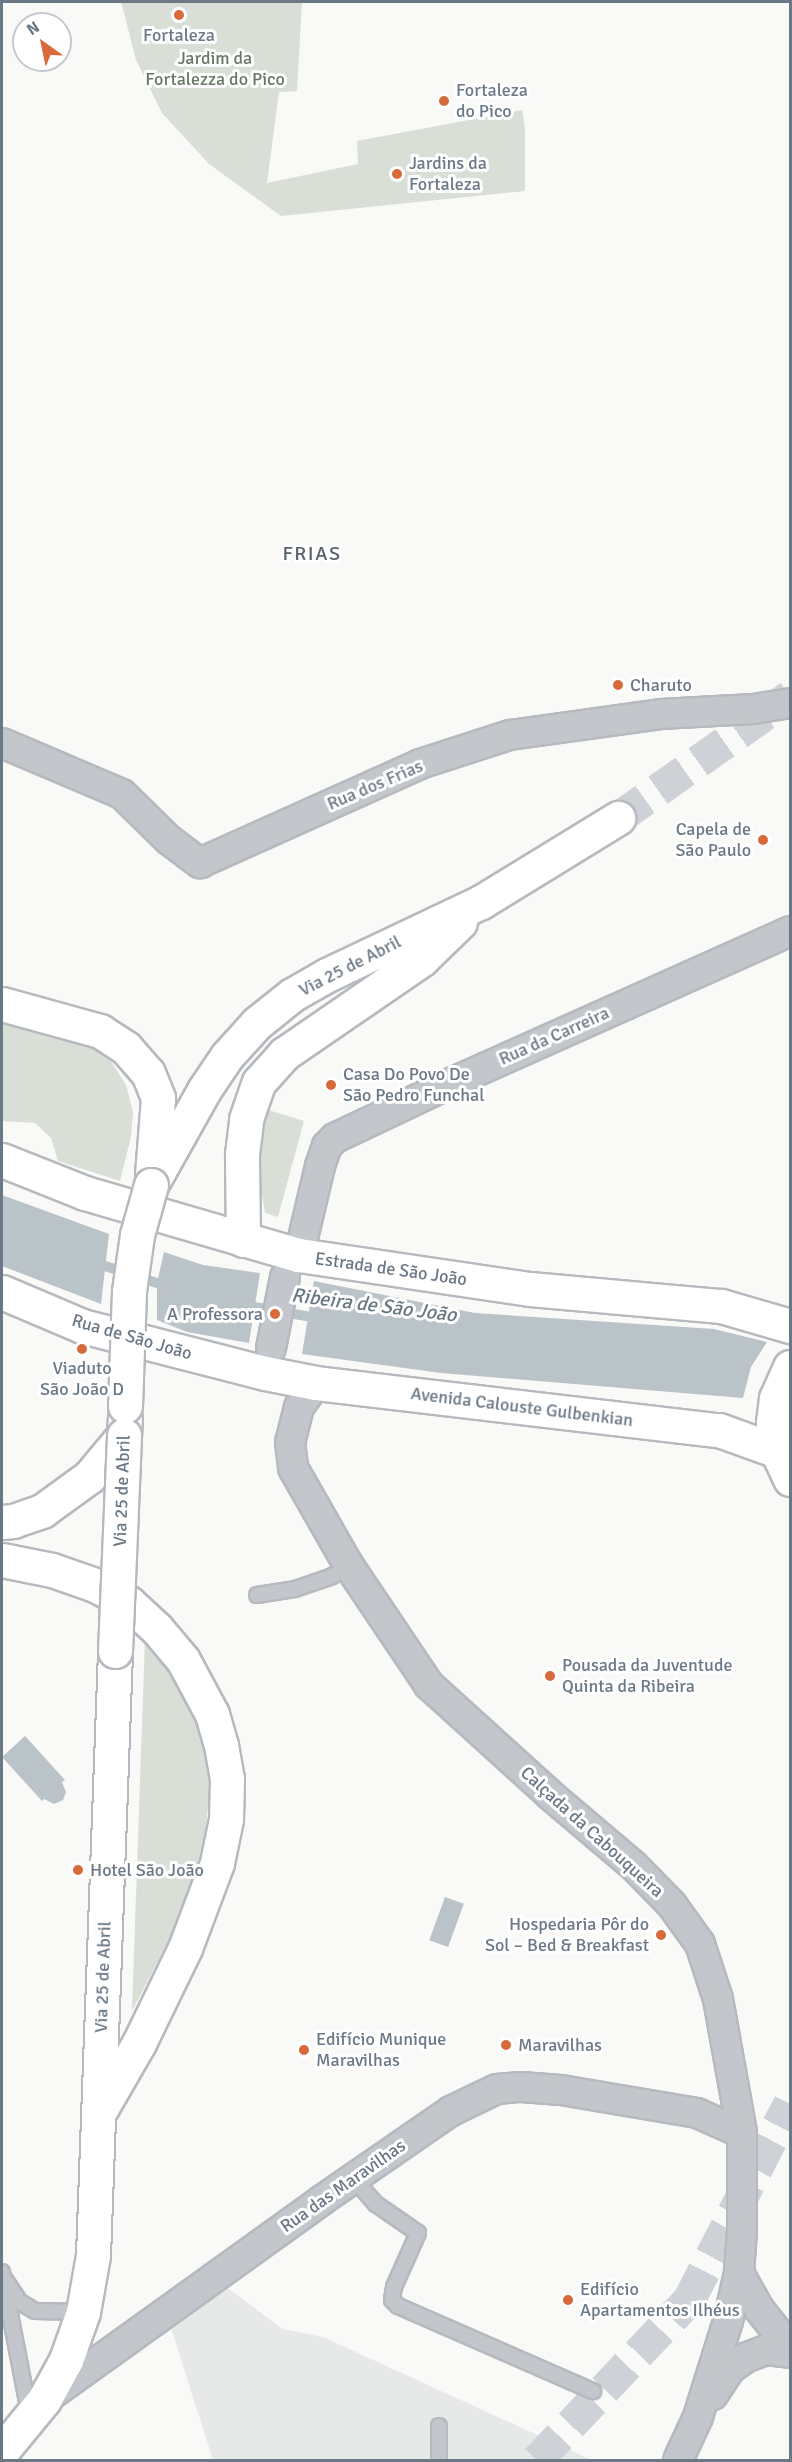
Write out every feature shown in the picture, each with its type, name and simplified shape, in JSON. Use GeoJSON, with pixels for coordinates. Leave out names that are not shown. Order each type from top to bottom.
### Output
{"type":"FeatureCollection","features":[{"type":"Feature","properties":{"kind":"main road","name":"Via 25 de Abril"},"geometry":{"type":"LineString","coordinates":[[37,2409],[72,2346],[82,2312],[93,2255],[129,1291],[137,1236],[152,1185],[204,1090],[227,1056],[257,1023],[292,995],[327,975],[481,902],[618,818]]}},
{"type":"Feature","properties":{"kind":"main road"},"geometry":{"type":"LineString","coordinates":[[243,1240],[242,1154],[246,1119],[259,1082],[284,1054],[422,959],[481,902]]}},
{"type":"Feature","properties":{"kind":"main road"},"geometry":{"type":"LineString","coordinates":[[2,1004],[100,1032],[126,1048],[148,1074],[158,1098],[152,1185]]}},
{"type":"Feature","properties":{"kind":"main road","name":"Estrada de São João"},"geometry":{"type":"LineString","coordinates":[[2,1160],[85,1193],[243,1240],[292,1266],[721,1306],[790,1326]]}},
{"type":"Feature","properties":{"kind":"main road","name":"Rua de São João"},"geometry":{"type":"LineString","coordinates":[[2,1292],[82,1326],[268,1361]]}},
{"type":"Feature","properties":{"kind":"main road","name":"Avenida Calouste Gulbenkian"},"geometry":{"type":"LineString","coordinates":[[268,1361],[316,1383],[719,1430],[780,1450]]}},
{"type":"Feature","properties":{"kind":"main road"},"geometry":{"type":"LineString","coordinates":[[780,1450],[776,1398],[790,1367]]}},
{"type":"Feature","properties":{"kind":"main road"},"geometry":{"type":"LineString","coordinates":[[2,1522],[13,1521],[42,1511],[66,1495],[89,1477],[124,1435]]}},
{"type":"Feature","properties":{"kind":"main road"},"geometry":{"type":"LineString","coordinates":[[2,1560],[52,1570],[95,1585],[136,1609],[183,1660],[199,1687],[212,1714],[225,1768],[226,1819],[217,1863],[185,1948],[139,2043],[99,2114]]}},
{"type":"Feature","properties":{"kind":"main road","name":"Rua das Maravilhas"},"geometry":{"type":"LineString","coordinates":[[4,2443],[37,2409]]}},
{"type":"Feature","properties":{"kind":"street","name":"Rua dos Frias"},"geometry":{"type":"LineString","coordinates":[[2,743],[122,794],[170,840],[200,863],[420,764],[510,735],[661,714],[753,709],[790,703]]}},
{"type":"Feature","properties":{"kind":"street","name":"Rua da Carreira"},"geometry":{"type":"LineString","coordinates":[[268,1361],[320,1166],[327,1146],[335,1138],[453,1082],[790,931]]}},
{"type":"Feature","properties":{"kind":"street","name":"Calçada da Cabouqueira"},"geometry":{"type":"LineString","coordinates":[[316,1383],[299,1407],[290,1443],[293,1468],[349,1566],[429,1685],[549,1794],[634,1866],[672,1905],[700,1944],[718,1999],[742,2133],[742,2230],[739,2273],[728,2321],[698,2417]]}},
{"type":"Feature","properties":{"kind":"street","name":"Rua das Maravilhas"},"geometry":{"type":"LineString","coordinates":[[37,2409],[322,2200],[451,2111],[497,2089],[561,2090],[697,2113],[742,2133]]}},
{"type":"Feature","properties":{"kind":"street"},"geometry":{"type":"LineString","coordinates":[[739,2273],[759,2309],[790,2348]]}},
{"type":"Feature","properties":{"kind":"street"},"geometry":{"type":"LineString","coordinates":[[678,2460],[698,2417],[730,2369],[744,2358],[766,2350],[790,2353]]}},
{"type":"Feature","properties":{"kind":"lane"},"geometry":{"type":"LineString","coordinates":[[257,1595],[295,1588],[332,1576],[349,1566]]}},
{"type":"Feature","properties":{"kind":"lane"},"geometry":{"type":"LineString","coordinates":[[354,2179],[376,2204],[418,2233],[394,2287],[393,2300],[398,2306],[593,2391]]}},
{"type":"Feature","properties":{"kind":"lane"},"geometry":{"type":"LineString","coordinates":[[2,2274],[20,2302],[35,2311],[82,2312]]}},
{"type":"Feature","properties":{"kind":"lane"},"geometry":{"type":"LineString","coordinates":[[2,2274],[24,2377],[37,2409]]}},
{"type":"Feature","properties":{"kind":"lane"},"geometry":{"type":"LineString","coordinates":[[439,2426],[439,2460]]}},
{"type":"Feature","properties":{"kind":"shaded area"},"geometry":{"type":"Polygon","coordinates":[[[226,2287],[283,2329],[323,2337],[592,2460],[213,2460],[171,2328],[226,2287]]]}},
{"type":"Feature","properties":{"kind":"green space","name":"Jardim da Fortalezza do Pico"},"geometry":{"type":"Polygon","coordinates":[[[121,2],[302,2],[297,91],[279,92],[267,183],[358,164],[357,141],[522,110],[525,128],[525,191],[281,216],[209,164],[162,113],[136,60],[121,2]]]}},
{"type":"Feature","properties":{"kind":"green space"},"geometry":{"type":"Polygon","coordinates":[[[2,1016],[77,1037],[111,1061],[126,1085],[133,1112],[131,1137],[120,1181],[58,1161],[51,1138],[35,1123],[2,1121],[2,1016]]]}},
{"type":"Feature","properties":{"kind":"green space"},"geometry":{"type":"Polygon","coordinates":[[[265,1109],[304,1121],[278,1217],[265,1213],[261,1189],[258,1152],[265,1109]]]}},
{"type":"Feature","properties":{"kind":"green space"},"geometry":{"type":"Polygon","coordinates":[[[145,1638],[169,1667],[202,1730],[211,1776],[205,1838],[181,1916],[132,2011],[145,1638]]]}},
{"type":"Feature","properties":{"kind":"water"},"geometry":{"type":"Polygon","coordinates":[[[2,1195],[109,1234],[101,1304],[2,1266],[2,1195]]]}},
{"type":"Feature","properties":{"kind":"water"},"geometry":{"type":"Polygon","coordinates":[[[164,1252],[203,1265],[260,1273],[249,1343],[187,1332],[157,1320],[157,1283],[164,1252]]]}},
{"type":"Feature","properties":{"kind":"water"},"geometry":{"type":"Polygon","coordinates":[[[314,1281],[475,1313],[714,1329],[767,1342],[751,1367],[743,1398],[441,1373],[302,1354],[314,1281]]]}},
{"type":"Feature","properties":{"kind":"water"},"geometry":{"type":"Polygon","coordinates":[[[25,1736],[65,1780],[62,1782],[66,1792],[63,1800],[54,1804],[44,1799],[42,1801],[2,1757],[25,1736]]]}},
{"type":"Feature","properties":{"kind":"water"},"geometry":{"type":"Polygon","coordinates":[[[445,1897],[464,1904],[448,1947],[429,1940],[445,1897]]]}},
{"type":"Feature","properties":{"kind":"waterway","name":"Ribeira de São João"},"geometry":{"type":"LineString","coordinates":[[93,1262],[169,1287]]}},
{"type":"Feature","properties":{"kind":"waterway","name":"Ribeira de São João"},"geometry":{"type":"LineString","coordinates":[[243,1305],[322,1319]]}},
{"type":"Feature","properties":{"kind":"tunnel"},"geometry":{"type":"LineString","coordinates":[[618,818],[790,696]]}},
{"type":"Feature","properties":{"kind":"tunnel"},"geometry":{"type":"LineString","coordinates":[[537,2460],[689,2300],[790,2103]]}},
{"type":"Feature","properties":{"kind":"place","name":"Fortaleza"},"geometry":{"type":"Point","coordinates":[179,15]}},
{"type":"Feature","properties":{"kind":"place","name":"Fortaleza do Pico"},"geometry":{"type":"Point","coordinates":[444,101]}},
{"type":"Feature","properties":{"kind":"place","name":"Jardins da Fortaleza"},"geometry":{"type":"Point","coordinates":[397,174]}},
{"type":"Feature","properties":{"kind":"place","name":"Charuto"},"geometry":{"type":"Point","coordinates":[618,685]}},
{"type":"Feature","properties":{"kind":"place","name":"Capela de São Paulo"},"geometry":{"type":"Point","coordinates":[763,840]}},
{"type":"Feature","properties":{"kind":"place","name":"Casa Do Povo De São Pedro Funchal"},"geometry":{"type":"Point","coordinates":[331,1085]}},
{"type":"Feature","properties":{"kind":"place","name":"A Professora"},"geometry":{"type":"Point","coordinates":[275,1314]}},
{"type":"Feature","properties":{"kind":"place","name":"Viaduto São João D"},"geometry":{"type":"Point","coordinates":[82,1349]}},
{"type":"Feature","properties":{"kind":"place","name":"Pousada da Juventude Quinta da Ribeira"},"geometry":{"type":"Point","coordinates":[550,1676]}},
{"type":"Feature","properties":{"kind":"place","name":"Hotel São João"},"geometry":{"type":"Point","coordinates":[78,1870]}},
{"type":"Feature","properties":{"kind":"place","name":"Hospedaria Pôr do Sol – Bed & Breakfast"},"geometry":{"type":"Point","coordinates":[661,1935]}},
{"type":"Feature","properties":{"kind":"place","name":"Maravilhas"},"geometry":{"type":"Point","coordinates":[506,2045]}},
{"type":"Feature","properties":{"kind":"place","name":"Edifício Munique Maravilhas"},"geometry":{"type":"Point","coordinates":[304,2050]}},
{"type":"Feature","properties":{"kind":"place","name":"Edifício Apartamentos Ilhéus"},"geometry":{"type":"Point","coordinates":[568,2300]}},
{"type":"Feature","properties":{"kind":"district","name":"FRIAS"},"geometry":{"type":"Point","coordinates":[312,553]}}]}
